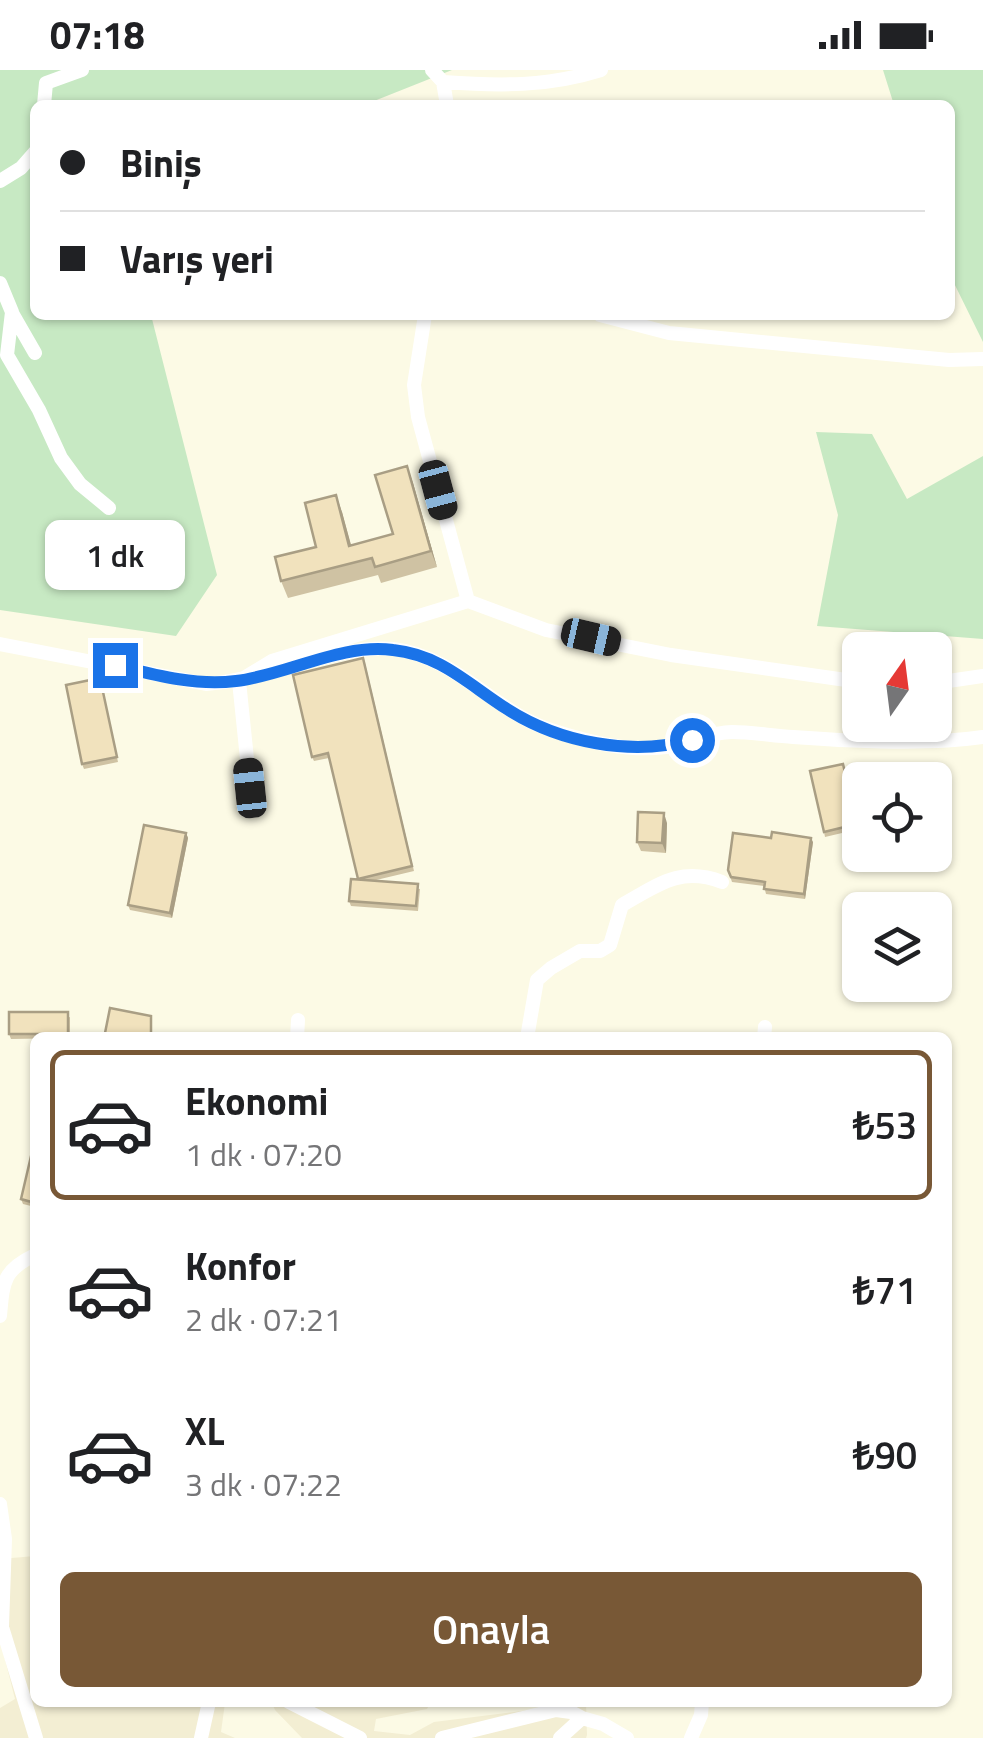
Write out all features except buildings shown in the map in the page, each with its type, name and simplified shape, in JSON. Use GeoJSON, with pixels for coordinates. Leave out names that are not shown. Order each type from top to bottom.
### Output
{"type":"FeatureCollection","features":[{"type":"Feature","properties":{"kind":"street"},"geometry":{"type":"LineString","coordinates":[[44,100],[46,82],[82,70]]}},
{"type":"Feature","properties":{"kind":"street"},"geometry":{"type":"LineString","coordinates":[[445,100],[438,76],[518,87],[601,70]]}},
{"type":"Feature","properties":{"kind":"street"},"geometry":{"type":"LineString","coordinates":[[0,181],[30,158]]}},
{"type":"Feature","properties":{"kind":"street"},"geometry":{"type":"LineString","coordinates":[[0,283],[35,352]]}},
{"type":"Feature","properties":{"kind":"street"},"geometry":{"type":"LineString","coordinates":[[12,312],[4,352],[40,410],[61,458],[80,484],[108,508]]}},
{"type":"Feature","properties":{"kind":"street"},"geometry":{"type":"LineString","coordinates":[[424,320],[414,385],[418,417],[468,600]]}},
{"type":"Feature","properties":{"kind":"street"},"geometry":{"type":"LineString","coordinates":[[619,320],[669,333],[949,360],[983,359]]}},
{"type":"Feature","properties":{"kind":"street"},"geometry":{"type":"LineString","coordinates":[[239,681],[272,662],[468,600],[546,630],[671,655],[842,679]]}},
{"type":"Feature","properties":{"kind":"street"},"geometry":{"type":"LineString","coordinates":[[0,644],[206,684],[239,681],[346,654],[390,649],[432,659],[468,679],[508,710],[549,730],[601,744],[640,749],[668,747],[730,732],[797,738],[983,737]]}},
{"type":"Feature","properties":{"kind":"street"},"geometry":{"type":"LineString","coordinates":[[952,681],[983,676]]}},
{"type":"Feature","properties":{"kind":"street"},"geometry":{"type":"LineString","coordinates":[[239,681],[250,788]]}},
{"type":"Feature","properties":{"kind":"street"},"geometry":{"type":"LineString","coordinates":[[529,1032],[536,980],[580,950],[600,951],[610,945],[622,905],[667,880],[688,874],[722,882]]}},
{"type":"Feature","properties":{"kind":"street"},"geometry":{"type":"LineString","coordinates":[[297,1032],[298,1020]]}},
{"type":"Feature","properties":{"kind":"street"},"geometry":{"type":"LineString","coordinates":[[0,1316],[2,1288],[8,1273],[30,1258]]}},
{"type":"Feature","properties":{"kind":"street"},"geometry":{"type":"LineString","coordinates":[[0,1504],[5,1539],[1,1627],[36,1738]]}},
{"type":"Feature","properties":{"kind":"street"},"geometry":{"type":"LineString","coordinates":[[201,1738],[208,1707]]}},
{"type":"Feature","properties":{"kind":"street"},"geometry":{"type":"LineString","coordinates":[[299,1707],[360,1738]]}},
{"type":"Feature","properties":{"kind":"street"},"geometry":{"type":"LineString","coordinates":[[691,1738],[702,1709]]}},
{"type":"Feature","properties":{"kind":"street"},"geometry":{"type":"LineString","coordinates":[[442,1738],[556,1710],[603,1724],[627,1738]]}},
{"type":"Feature","properties":{"kind":"street"},"geometry":{"type":"LineString","coordinates":[[560,1738],[582,1718]]}},
{"type":"Feature","properties":{"kind":"shaded area"},"geometry":{"type":"Polygon","coordinates":[[[30,1556],[30,1707],[224,1707],[221,1732],[235,1738],[0,1738],[0,1708],[15,1699],[0,1640],[0,1559],[30,1556]]]}},
{"type":"Feature","properties":{"kind":"shaded area"},"geometry":{"type":"Polygon","coordinates":[[[274,1707],[428,1707],[376,1719],[374,1731],[410,1735],[434,1722],[554,1707],[586,1707],[587,1735],[302,1738],[274,1707]]]}},
{"type":"Feature","properties":{"kind":"green space"},"geometry":{"type":"Polygon","coordinates":[[[0,70],[452,70],[377,100],[30,100],[30,320],[152,320],[217,575],[176,636],[0,610],[0,70]]]}},
{"type":"Feature","properties":{"kind":"green space"},"geometry":{"type":"Polygon","coordinates":[[[883,70],[983,70],[983,342],[955,285],[955,100],[892,100],[883,70]]]}},
{"type":"Feature","properties":{"kind":"green space"},"geometry":{"type":"Polygon","coordinates":[[[816,432],[872,434],[907,499],[983,456],[983,639],[952,637],[952,632],[817,626],[838,515],[816,432]]]}},
{"type":"Feature","properties":{"kind":"route"},"geometry":{"type":"LineString","coordinates":[[115,665],[206,684],[239,681],[346,654],[390,649],[432,659],[468,679],[508,710],[549,730],[601,744],[640,749],[692,740]]}}]}
